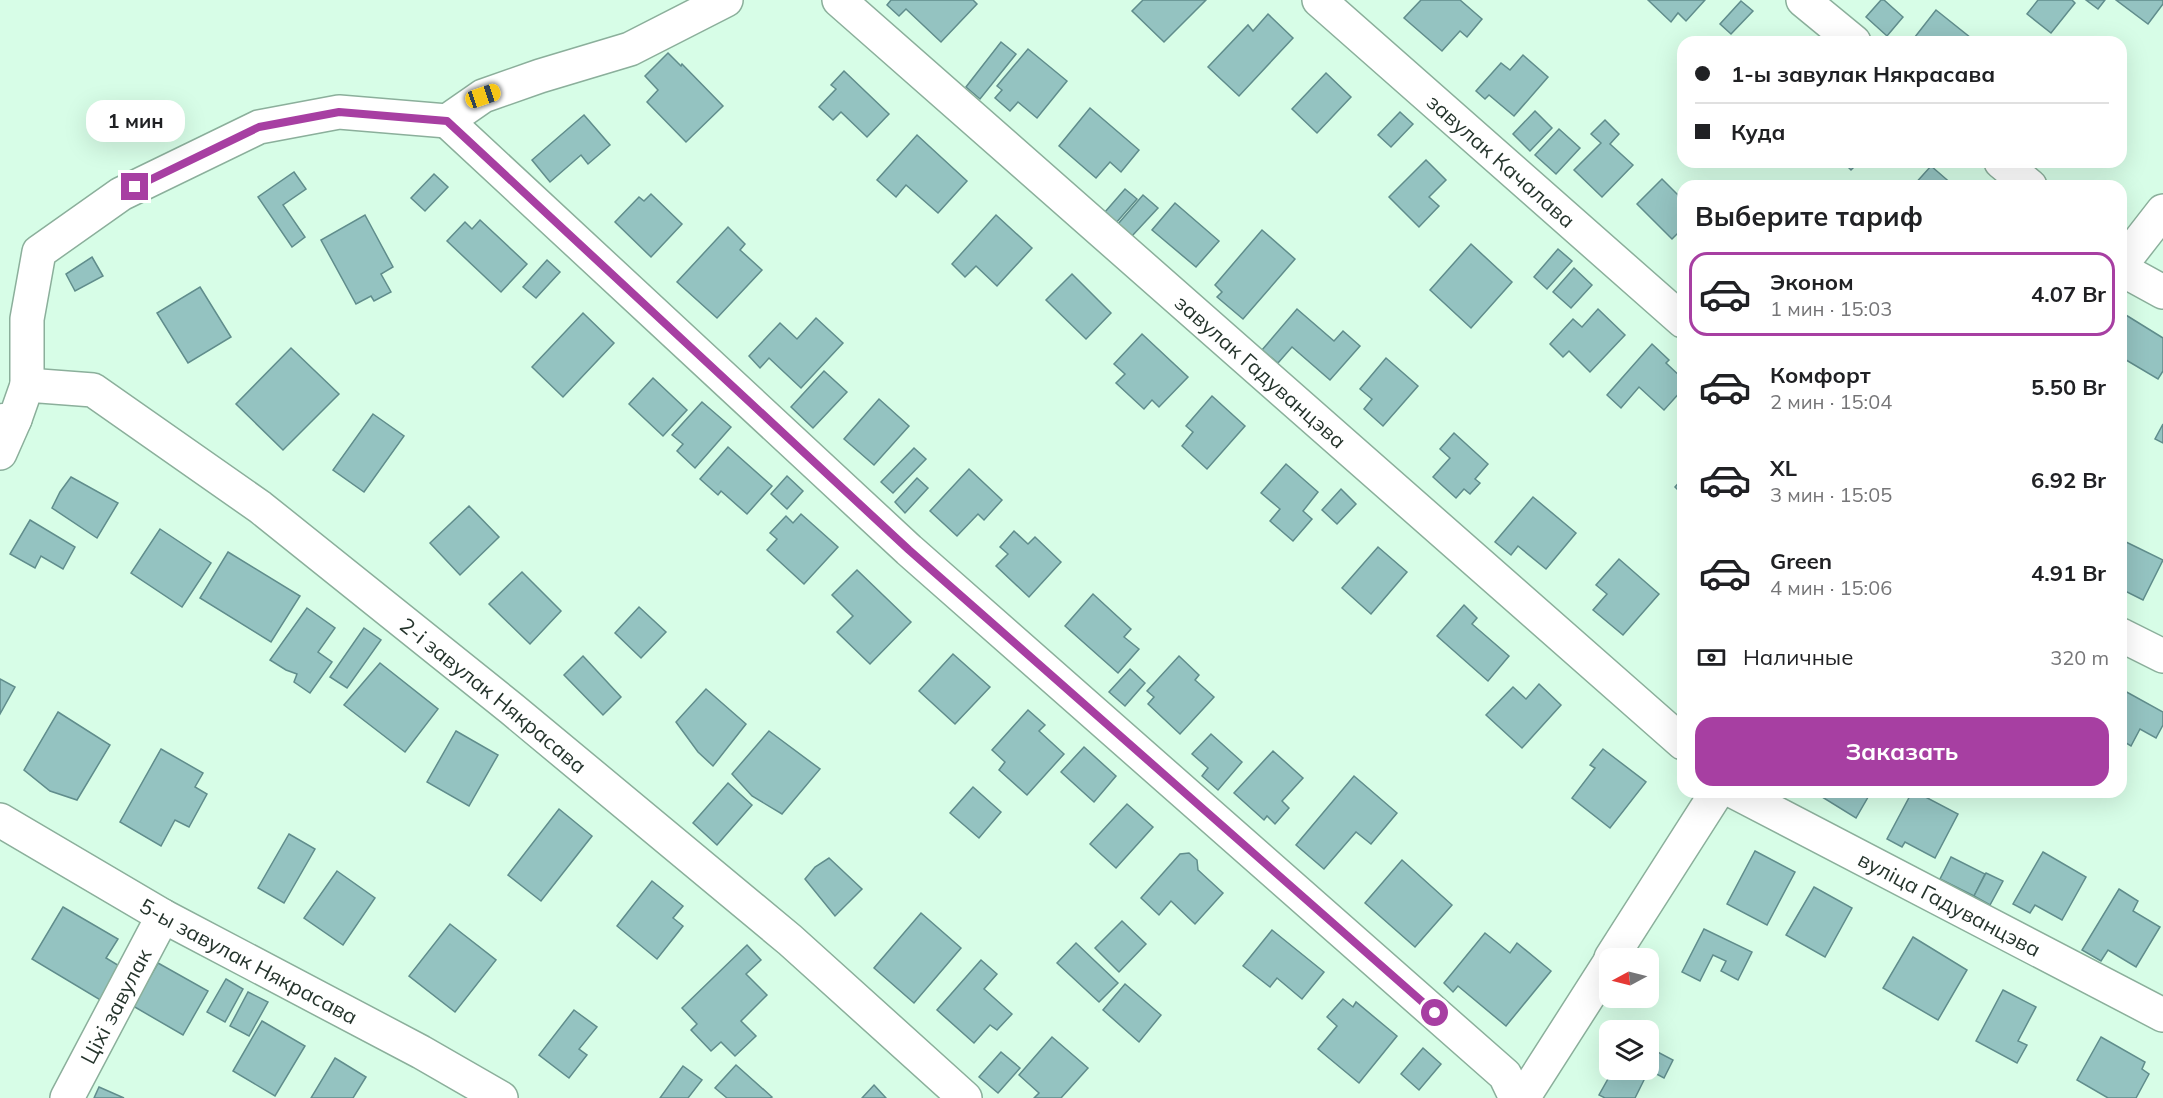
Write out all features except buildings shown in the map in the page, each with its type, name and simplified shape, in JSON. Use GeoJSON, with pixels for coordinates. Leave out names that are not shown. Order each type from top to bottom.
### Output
{"type":"FeatureCollection","features":[{"type":"Feature","properties":{"kind":"street"},"geometry":{"type":"LineString","coordinates":[[447,121],[483,96],[630,49],[726,0]]}},
{"type":"Feature","properties":{"kind":"street","name":"завулак Гадуванцэва"},"geometry":{"type":"LineString","coordinates":[[838,0],[1677,738]]}},
{"type":"Feature","properties":{"kind":"street","name":"завулак Качалава"},"geometry":{"type":"LineString","coordinates":[[1319,0],[1677,316]]}},
{"type":"Feature","properties":{"kind":"street"},"geometry":{"type":"LineString","coordinates":[[1803,0],[1847,36]]}},
{"type":"Feature","properties":{"kind":"street"},"geometry":{"type":"LineString","coordinates":[[0,453],[8,420],[27,385],[27,319],[39,252],[121,194],[259,127],[339,112],[447,121],[909,550],[1505,1075],[1516,1098]]}},
{"type":"Feature","properties":{"kind":"street"},"geometry":{"type":"LineString","coordinates":[[2008,168],[2023,180]]}},
{"type":"Feature","properties":{"kind":"street"},"geometry":{"type":"LineString","coordinates":[[2127,259],[2163,211]]}},
{"type":"Feature","properties":{"kind":"street"},"geometry":{"type":"LineString","coordinates":[[2127,271],[2163,292]]}},
{"type":"Feature","properties":{"kind":"street","name":"2-і завулак Някрасава"},"geometry":{"type":"LineString","coordinates":[[27,385],[93,390],[260,507],[512,710],[790,940],[965,1098]]}},
{"type":"Feature","properties":{"kind":"street"},"geometry":{"type":"LineString","coordinates":[[2127,638],[2163,656]]}},
{"type":"Feature","properties":{"kind":"street"},"geometry":{"type":"LineString","coordinates":[[1618,948],[1713,798]]}},
{"type":"Feature","properties":{"kind":"street","name":"вуліца Гадуванцэва"},"geometry":{"type":"LineString","coordinates":[[1747,798],[2163,1015]]}},
{"type":"Feature","properties":{"kind":"street","name":"5-ы завулак Някрасава"},"geometry":{"type":"LineString","coordinates":[[0,820],[163,916],[421,1052],[501,1098]]}},
{"type":"Feature","properties":{"kind":"street","name":"Ціхі завулак"},"geometry":{"type":"LineString","coordinates":[[68,1098],[163,916]]}},
{"type":"Feature","properties":{"kind":"street"},"geometry":{"type":"LineString","coordinates":[[1523,1098],[1599,977]]}},
{"type":"Feature","properties":{"kind":"route"},"geometry":{"type":"LineString","coordinates":[[135,187],[259,127],[339,112],[447,121],[909,550],[1435,1013]]}}]}
